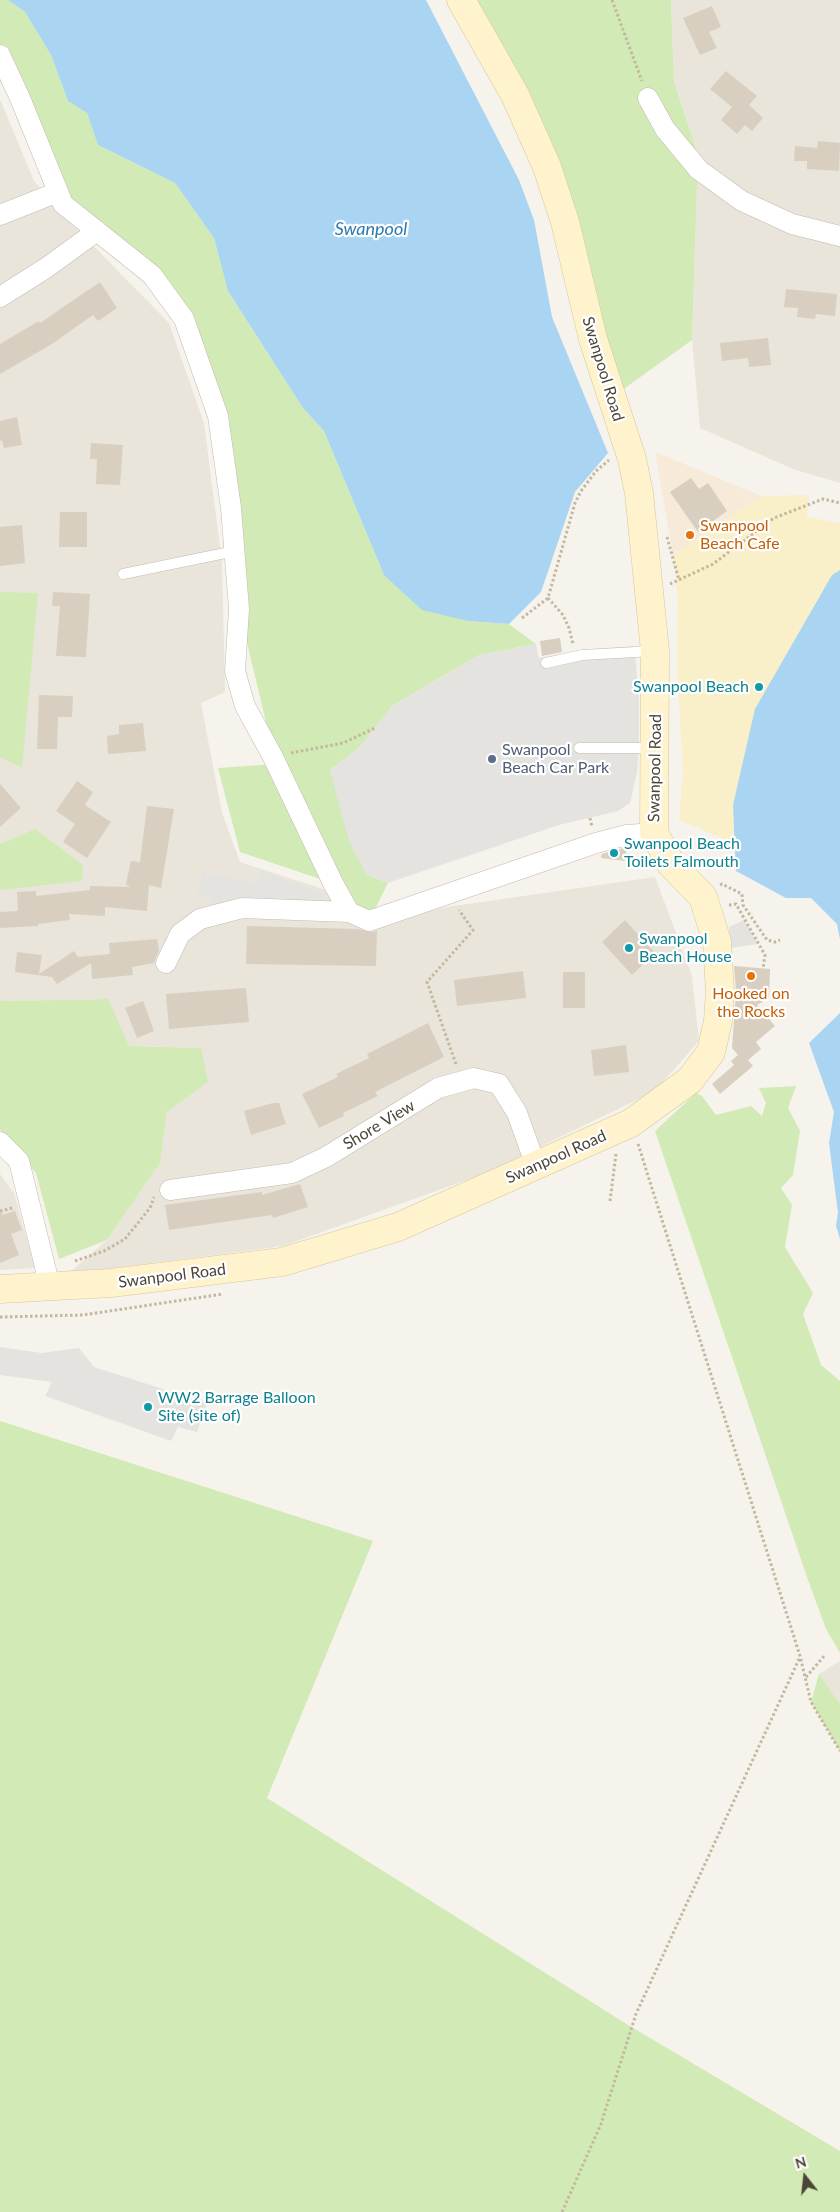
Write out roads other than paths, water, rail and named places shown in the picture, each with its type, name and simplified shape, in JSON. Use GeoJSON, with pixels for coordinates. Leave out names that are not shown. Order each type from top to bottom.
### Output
{"type":"FeatureCollection","features":[{"type":"Feature","properties":{"kind":"street","name":"Swanpool Road"},"geometry":{"type":"LineString","coordinates":[[0,1289],[111,1283],[282,1262],[398,1227],[631,1123],[690,1080],[711,1052],[718,1021],[720,992],[718,942],[703,897],[671,864],[654,832],[655,650],[639,493],[628,447],[593,340],[565,222],[547,167],[515,95],[461,0]]}},
{"type":"Feature","properties":{"kind":"street"},"geometry":{"type":"LineString","coordinates":[[0,55],[20,98],[63,204],[152,275],[184,319],[218,416],[231,508],[239,609],[235,671],[245,706],[273,757],[332,883],[349,912]]}},
{"type":"Feature","properties":{"kind":"street"},"geometry":{"type":"LineString","coordinates":[[648,98],[665,129],[700,170],[742,201],[792,224],[840,236]]}},
{"type":"Feature","properties":{"kind":"street"},"geometry":{"type":"LineString","coordinates":[[0,215],[58,192]]}},
{"type":"Feature","properties":{"kind":"street"},"geometry":{"type":"LineString","coordinates":[[0,297],[46,268],[97,231]]}},
{"type":"Feature","properties":{"kind":"street"},"geometry":{"type":"LineString","coordinates":[[166,962],[180,934],[200,919],[242,908],[349,912],[369,921],[596,843],[626,835],[654,832]]}},
{"type":"Feature","properties":{"kind":"street","name":"Shore View"},"geometry":{"type":"LineString","coordinates":[[162,1194],[292,1173],[326,1157],[438,1088],[474,1078],[499,1084],[517,1113],[536,1166]]}},
{"type":"Feature","properties":{"kind":"street"},"geometry":{"type":"LineString","coordinates":[[0,1142],[19,1161],[50,1287]]}},
{"type":"Feature","properties":{"kind":"lane"},"geometry":{"type":"LineString","coordinates":[[123,574],[235,551]]}},
{"type":"Feature","properties":{"kind":"lane"},"geometry":{"type":"LineString","coordinates":[[546,663],[582,655],[655,650]]}},
{"type":"Feature","properties":{"kind":"lane"},"geometry":{"type":"LineString","coordinates":[[579,748],[655,748]]}},
{"type":"Feature","properties":{"kind":"water","name":"Swanpool"},"geometry":{"type":"Polygon","coordinates":[[[8,0],[426,0],[519,180],[534,220],[552,317],[608,453],[575,492],[541,592],[509,624],[468,621],[422,610],[384,575],[324,431],[303,408],[228,291],[214,238],[175,183],[98,145],[87,113],[68,101],[51,55],[25,12],[8,0]]]}},
{"type":"Feature","properties":{"kind":"water"},"geometry":{"type":"Polygon","coordinates":[[[840,570],[840,939],[837,924],[811,898],[786,898],[736,871],[733,805],[755,709],[832,575],[840,570]]]}},
{"type":"Feature","properties":{"kind":"water"},"geometry":{"type":"Polygon","coordinates":[[[840,1013],[840,1239],[836,1226],[838,1213],[829,1143],[834,1112],[809,1043],[840,1013]]]}},
{"type":"Feature","properties":{"kind":"place","name":"Swanpool Beach Cafe"},"geometry":{"type":"Point","coordinates":[690,535]}},
{"type":"Feature","properties":{"kind":"place","name":"Swanpool Beach"},"geometry":{"type":"Point","coordinates":[759,687]}},
{"type":"Feature","properties":{"kind":"place","name":"Swanpool Beach Car Park"},"geometry":{"type":"Point","coordinates":[492,759]}},
{"type":"Feature","properties":{"kind":"place","name":"Swanpool Beach Toilets Falmouth"},"geometry":{"type":"Point","coordinates":[614,853]}},
{"type":"Feature","properties":{"kind":"place","name":"Swanpool Beach House"},"geometry":{"type":"Point","coordinates":[629,948]}},
{"type":"Feature","properties":{"kind":"place","name":"Hooked on the Rocks"},"geometry":{"type":"Point","coordinates":[751,976]}},
{"type":"Feature","properties":{"kind":"place","name":"WW2 Barrage Balloon Site (site of)"},"geometry":{"type":"Point","coordinates":[148,1407]}}]}
